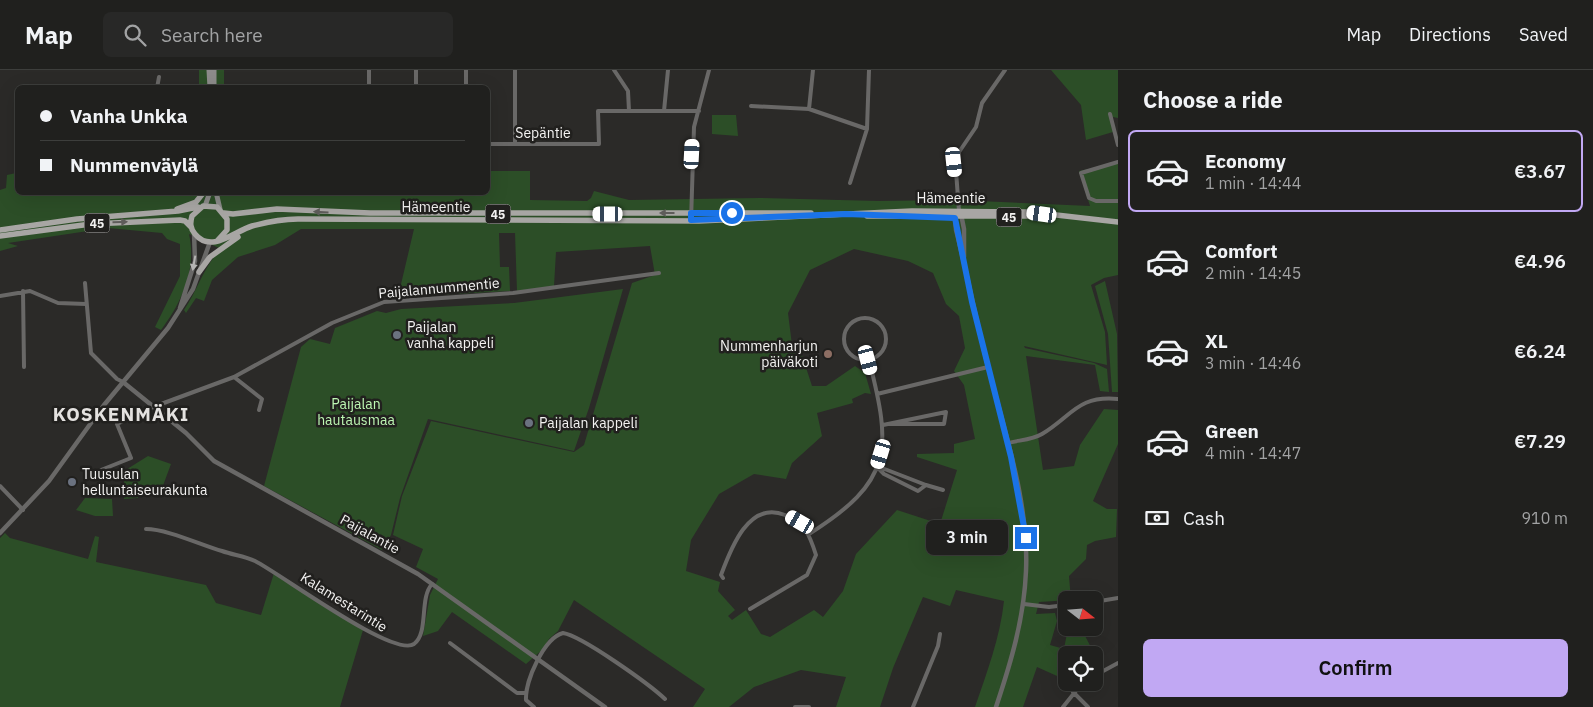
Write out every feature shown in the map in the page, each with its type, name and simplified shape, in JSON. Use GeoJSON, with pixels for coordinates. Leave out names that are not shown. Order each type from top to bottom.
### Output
{"type":"FeatureCollection","features":[{"type":"Feature","properties":{"kind":"main road"},"geometry":{"type":"LineString","coordinates":[[209,70],[210,85]]}},
{"type":"Feature","properties":{"kind":"main road"},"geometry":{"type":"LineString","coordinates":[[214,70],[214,85]]}},
{"type":"Feature","properties":{"kind":"main road"},"geometry":{"type":"LineString","coordinates":[[170,212],[196,202],[202,195]]}},
{"type":"Feature","properties":{"kind":"main road"},"geometry":{"type":"LineString","coordinates":[[192,229],[192,216],[204,206],[209,195]]}},
{"type":"Feature","properties":{"kind":"main road"},"geometry":{"type":"LineString","coordinates":[[217,195],[222,211],[227,219],[224,236],[217,240]]}},
{"type":"Feature","properties":{"kind":"main road","name":"45"},"geometry":{"type":"LineString","coordinates":[[0,230],[77,219],[170,212],[204,206],[214,206],[222,211]]}},
{"type":"Feature","properties":{"kind":"main road","name":"Hämeentie"},"geometry":{"type":"LineString","coordinates":[[222,211],[233,214],[277,209],[370,213],[838,215]]}},
{"type":"Feature","properties":{"kind":"main road","name":"Hämeentie"},"geometry":{"type":"LineString","coordinates":[[217,240],[260,225],[298,219],[691,220],[959,211],[1030,212],[1118,222]]}},
{"type":"Feature","properties":{"kind":"main road","name":"Hämeentie"},"geometry":{"type":"LineString","coordinates":[[846,214],[955,218],[1055,215]]}},
{"type":"Feature","properties":{"kind":"main road","name":"45"},"geometry":{"type":"LineString","coordinates":[[0,236],[108,222],[180,220],[185,221],[200,238],[210,242],[217,240]]}},
{"type":"Feature","properties":{"kind":"main road"},"geometry":{"type":"LineString","coordinates":[[200,272],[215,252],[232,240],[260,225]]}},
{"type":"Feature","properties":{"kind":"street"},"geometry":{"type":"LineString","coordinates":[[369,70],[369,85]]}},
{"type":"Feature","properties":{"kind":"street"},"geometry":{"type":"LineString","coordinates":[[416,70],[416,85]]}},
{"type":"Feature","properties":{"kind":"street"},"geometry":{"type":"LineString","coordinates":[[466,70],[466,85]]}},
{"type":"Feature","properties":{"kind":"street"},"geometry":{"type":"LineString","coordinates":[[515,144],[516,70]]}},
{"type":"Feature","properties":{"kind":"street"},"geometry":{"type":"LineString","coordinates":[[614,70],[628,91],[629,111],[699,111]]}},
{"type":"Feature","properties":{"kind":"street"},"geometry":{"type":"LineString","coordinates":[[664,111],[668,70]]}},
{"type":"Feature","properties":{"kind":"street"},"geometry":{"type":"LineString","coordinates":[[691,220],[694,127],[709,70]]}},
{"type":"Feature","properties":{"kind":"street"},"geometry":{"type":"LineString","coordinates":[[809,109],[813,70]]}},
{"type":"Feature","properties":{"kind":"street"},"geometry":{"type":"LineString","coordinates":[[850,183],[867,129],[869,70]]}},
{"type":"Feature","properties":{"kind":"street"},"geometry":{"type":"LineString","coordinates":[[964,257],[963,218],[959,211],[954,162],[976,126],[980,107],[1005,70]]}},
{"type":"Feature","properties":{"kind":"street"},"geometry":{"type":"LineString","coordinates":[[158,85],[159,77]]}},
{"type":"Feature","properties":{"kind":"street"},"geometry":{"type":"LineString","coordinates":[[751,106],[809,109],[867,129]]}},
{"type":"Feature","properties":{"kind":"street","name":"Sepäntie"},"geometry":{"type":"LineString","coordinates":[[490,144],[599,144],[598,111],[629,111]]}},
{"type":"Feature","properties":{"kind":"street"},"geometry":{"type":"LineString","coordinates":[[1110,114],[1118,145]]}},
{"type":"Feature","properties":{"kind":"street"},"geometry":{"type":"LineString","coordinates":[[1118,162],[1081,173],[1089,198],[1096,201],[1118,202]]}},
{"type":"Feature","properties":{"kind":"street"},"geometry":{"type":"LineString","coordinates":[[959,211],[955,218],[988,367],[1008,443],[1026,538],[1024,604],[1017,642],[996,707]]}},
{"type":"Feature","properties":{"kind":"street"},"geometry":{"type":"LineString","coordinates":[[180,308],[194,261],[192,229]]}},
{"type":"Feature","properties":{"kind":"street"},"geometry":{"type":"LineString","coordinates":[[0,533],[60,468],[104,405],[168,328],[188,298],[200,272],[210,242]]}},
{"type":"Feature","properties":{"kind":"street","name":"Paijalannummentie"},"geometry":{"type":"LineString","coordinates":[[101,470],[131,458],[117,424],[153,407],[234,378],[332,323],[384,302],[513,293],[658,273]]}},
{"type":"Feature","properties":{"kind":"street"},"geometry":{"type":"LineString","coordinates":[[85,283],[90,354],[116,379],[123,382]]}},
{"type":"Feature","properties":{"kind":"street"},"geometry":{"type":"LineString","coordinates":[[23,291],[24,367]]}},
{"type":"Feature","properties":{"kind":"street"},"geometry":{"type":"LineString","coordinates":[[0,296],[30,291],[58,303],[86,304]]}},
{"type":"Feature","properties":{"kind":"street"},"geometry":{"type":"LineString","coordinates":[[864,318],[880,324],[886,336],[882,351],[868,360],[853,356],[845,343],[845,334],[850,325],[864,318]]}},
{"type":"Feature","properties":{"kind":"street"},"geometry":{"type":"LineString","coordinates":[[809,534],[853,504],[864,491],[878,467],[883,442],[883,425],[878,394],[868,360]]}},
{"type":"Feature","properties":{"kind":"street"},"geometry":{"type":"LineString","coordinates":[[878,394],[988,367]]}},
{"type":"Feature","properties":{"kind":"street"},"geometry":{"type":"LineString","coordinates":[[234,378],[262,399],[258,410]]}},
{"type":"Feature","properties":{"kind":"street","name":"Paijalantie"},"geometry":{"type":"LineString","coordinates":[[123,382],[214,461],[381,552],[432,584],[605,707]]}},
{"type":"Feature","properties":{"kind":"street"},"geometry":{"type":"LineString","coordinates":[[1008,443],[1044,433],[1081,403],[1102,398],[1118,399]]}},
{"type":"Feature","properties":{"kind":"street"},"geometry":{"type":"LineString","coordinates":[[883,425],[946,412],[944,424],[889,424]]}},
{"type":"Feature","properties":{"kind":"street"},"geometry":{"type":"LineString","coordinates":[[878,467],[884,474],[918,491],[926,485]]}},
{"type":"Feature","properties":{"kind":"street"},"geometry":{"type":"LineString","coordinates":[[878,467],[943,490]]}},
{"type":"Feature","properties":{"kind":"street"},"geometry":{"type":"LineString","coordinates":[[0,486],[23,510]]}},
{"type":"Feature","properties":{"kind":"street"},"geometry":{"type":"LineString","coordinates":[[723,578],[722,575],[737,539],[748,523],[762,512],[778,512],[800,522],[809,534],[816,555],[807,575],[750,609]]}},
{"type":"Feature","properties":{"kind":"street","name":"Kalamestarintie"},"geometry":{"type":"LineString","coordinates":[[146,529],[252,560],[270,569],[368,632],[402,647],[409,647],[420,636],[426,596],[432,584]]}},
{"type":"Feature","properties":{"kind":"street"},"geometry":{"type":"LineString","coordinates":[[1103,600],[1118,598]]}},
{"type":"Feature","properties":{"kind":"street"},"geometry":{"type":"LineString","coordinates":[[1024,604],[1049,607],[1058,606]]}},
{"type":"Feature","properties":{"kind":"street"},"geometry":{"type":"LineString","coordinates":[[534,707],[526,700],[526,693],[538,660],[556,635],[569,634],[642,680],[665,699]]}},
{"type":"Feature","properties":{"kind":"street"},"geometry":{"type":"LineString","coordinates":[[913,707],[938,646],[940,634]]}},
{"type":"Feature","properties":{"kind":"street"},"geometry":{"type":"LineString","coordinates":[[450,643],[516,693],[526,693]]}},
{"type":"Feature","properties":{"kind":"street"},"geometry":{"type":"LineString","coordinates":[[1103,671],[1118,663]]}},
{"type":"Feature","properties":{"kind":"street"},"geometry":{"type":"LineString","coordinates":[[1063,707],[1073,692],[1088,707]]}},
{"type":"Feature","properties":{"kind":"street"},"geometry":{"type":"LineString","coordinates":[[795,707],[809,707]]}},
{"type":"Feature","properties":{"kind":"green space"},"geometry":{"type":"Polygon","coordinates":[[[199,70],[224,70],[224,85],[199,85],[199,70]]]}},
{"type":"Feature","properties":{"kind":"green space"},"geometry":{"type":"Polygon","coordinates":[[[1051,70],[1118,70],[1118,118],[1113,117],[1113,132],[1086,140],[1081,105],[1051,70]]]}},
{"type":"Feature","properties":{"kind":"green space"},"geometry":{"type":"Polygon","coordinates":[[[712,115],[736,115],[738,136],[712,134],[712,115]]]}},
{"type":"Feature","properties":{"kind":"green space"},"geometry":{"type":"Polygon","coordinates":[[[1118,163],[1118,275],[1104,278],[1091,285],[1105,332],[1107,365],[1024,346],[1025,348],[1094,363],[1107,369],[1109,392],[1100,391],[1095,365],[1026,356],[1043,470],[1074,466],[1080,445],[1104,409],[1118,410],[1118,444],[1093,501],[1107,509],[1117,509],[1116,537],[1095,541],[1087,545],[1086,559],[1069,576],[1070,591],[1058,591],[1058,601],[1039,602],[1036,614],[1055,613],[1057,621],[1050,645],[1058,647],[1058,676],[1037,667],[1023,707],[975,707],[996,642],[1004,601],[956,590],[950,606],[923,597],[893,668],[880,707],[836,707],[846,677],[801,670],[754,687],[729,707],[693,707],[705,689],[574,600],[558,631],[549,639],[542,650],[526,664],[452,612],[438,631],[423,636],[430,595],[438,579],[416,567],[423,549],[393,535],[402,496],[431,421],[574,452],[584,445],[632,283],[655,275],[650,246],[556,252],[554,286],[517,291],[515,233],[499,233],[500,267],[509,267],[510,291],[398,297],[414,229],[301,229],[275,245],[238,257],[212,280],[204,301],[196,298],[186,313],[184,310],[205,271],[221,249],[189,234],[191,260],[186,285],[169,319],[161,330],[155,327],[180,276],[180,244],[167,239],[162,233],[108,228],[8,243],[18,246],[0,251],[0,190],[6,188],[7,175],[15,173],[15,195],[490,195],[490,171],[530,171],[530,200],[587,201],[591,198],[594,191],[629,200],[760,198],[878,201],[956,200],[1090,206],[1079,171],[1118,163]],[[854,249],[810,270],[788,313],[792,345],[799,346],[812,386],[826,386],[855,366],[865,373],[871,394],[865,393],[852,399],[853,403],[817,413],[822,436],[792,463],[786,479],[754,474],[719,494],[691,540],[686,571],[720,582],[718,591],[735,610],[728,616],[732,620],[746,610],[761,634],[770,637],[814,610],[823,617],[843,591],[856,554],[897,510],[940,524],[957,470],[917,457],[917,454],[954,453],[954,444],[975,439],[964,385],[954,371],[965,348],[959,316],[946,304],[933,273],[908,261],[854,249]]]}},
{"type":"Feature","properties":{"kind":"green space"},"geometry":{"type":"Polygon","coordinates":[[[1105,281],[1117,334],[1118,392],[1112,392],[1108,334],[1095,286],[1105,281]]]}},
{"type":"Feature","properties":{"kind":"green space","name":"Paijalan hautausmaa"},"geometry":{"type":"Polygon","coordinates":[[[623,289],[589,408],[574,451],[428,419],[400,498],[391,535],[382,550],[264,486],[301,347],[310,339],[330,344],[335,328],[377,311],[386,313],[401,309],[514,303],[623,289]]]}},
{"type":"Feature","properties":{"kind":"green space"},"geometry":{"type":"Polygon","coordinates":[[[148,456],[171,464],[161,491],[138,489],[138,498],[124,499],[124,471],[148,456]]]}},
{"type":"Feature","properties":{"kind":"green space"},"geometry":{"type":"Polygon","coordinates":[[[85,498],[112,499],[113,516],[95,516],[76,510],[85,498]]]}},
{"type":"Feature","properties":{"kind":"green space"},"geometry":{"type":"Polygon","coordinates":[[[5,533],[10,538],[88,559],[95,536],[99,537],[96,562],[206,585],[216,603],[261,615],[274,573],[363,630],[340,707],[0,707],[0,538],[5,533]]]}},
{"type":"Feature","properties":{"kind":"green space"},"geometry":{"type":"Polygon","coordinates":[[[1066,636],[1085,636],[1090,646],[1065,646],[1066,636]]]}},
{"type":"Feature","properties":{"kind":"place","name":"Paijalan vanha kappeli"},"geometry":{"type":"Point","coordinates":[397,335]}},
{"type":"Feature","properties":{"kind":"place","name":"Nummenharjun päiväkoti"},"geometry":{"type":"Point","coordinates":[828,354]}},
{"type":"Feature","properties":{"kind":"place","name":"Paijalan kappeli"},"geometry":{"type":"Point","coordinates":[529,423]}},
{"type":"Feature","properties":{"kind":"place","name":"Tuusulan helluntaiseurakunta"},"geometry":{"type":"Point","coordinates":[72,482]}},
{"type":"Feature","properties":{"kind":"district","name":"KOSKENMÄKI"},"geometry":{"type":"Point","coordinates":[121,414]}},
{"type":"Feature","properties":{"kind":"route"},"geometry":{"type":"LineString","coordinates":[[732,213],[691,213],[691,220],[846,214],[955,218],[972,302],[1011,457],[1026,538]]}}]}
